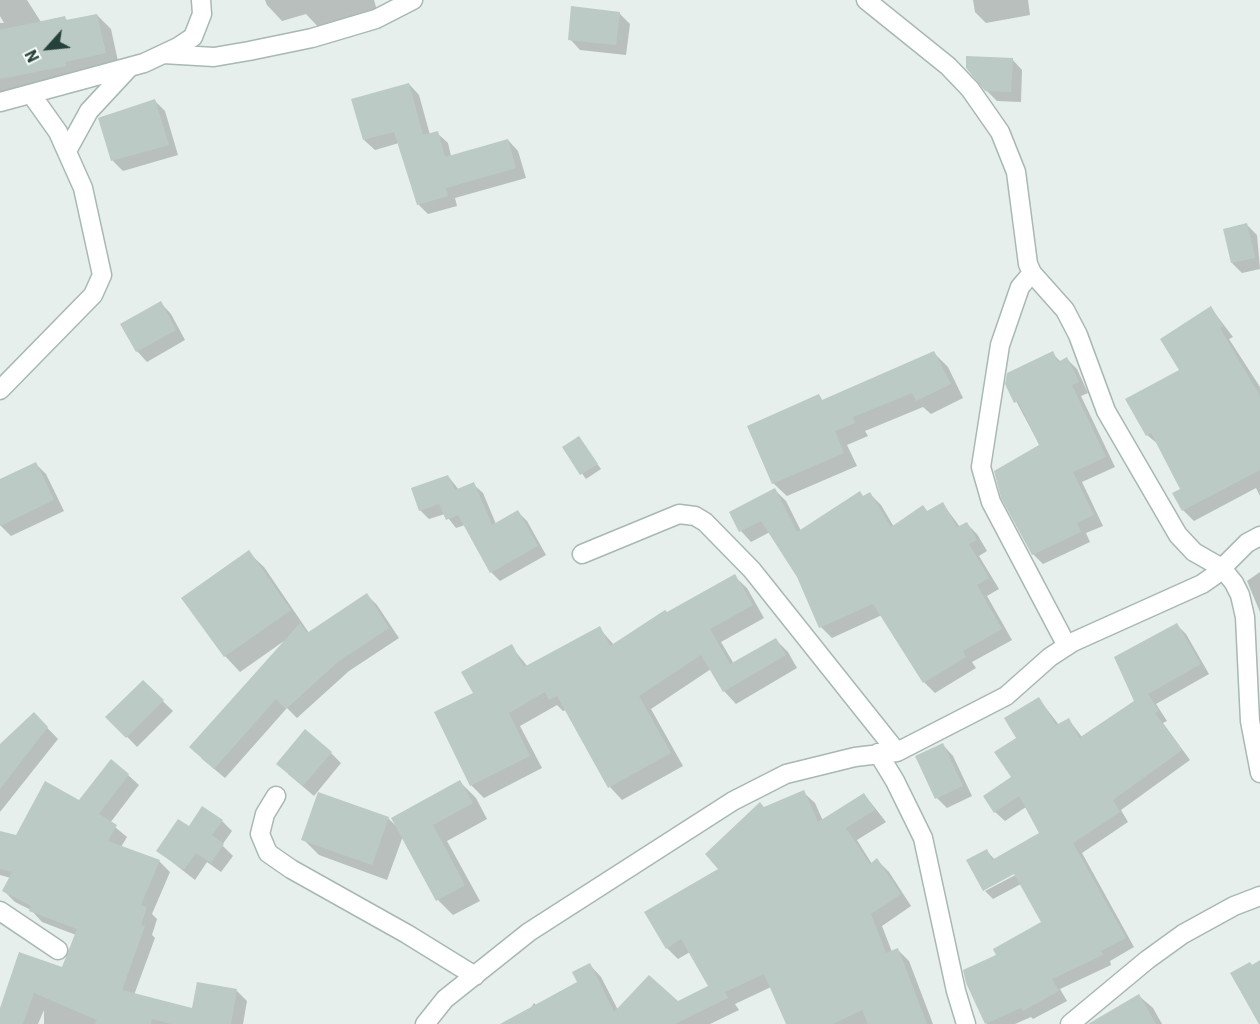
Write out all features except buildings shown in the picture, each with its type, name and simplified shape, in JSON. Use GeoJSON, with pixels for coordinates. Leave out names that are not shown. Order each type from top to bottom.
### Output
{"type":"FeatureCollection","features":[{"type":"Feature","properties":{"kind":"street"},"geometry":{"type":"LineString","coordinates":[[0,102],[129,67],[162,54],[193,37],[202,14],[201,0]]}},
{"type":"Feature","properties":{"kind":"street"},"geometry":{"type":"LineString","coordinates":[[162,54],[214,57],[259,49],[376,19],[413,0]]}},
{"type":"Feature","properties":{"kind":"street"},"geometry":{"type":"LineString","coordinates":[[866,0],[948,66],[970,88],[1000,132],[1016,172],[1028,264],[1032,273],[1065,310],[1078,335],[1106,411],[1169,521],[1194,552],[1222,568],[1240,595],[1245,617],[1250,721],[1260,773]]}},
{"type":"Feature","properties":{"kind":"street"},"geometry":{"type":"LineString","coordinates":[[67,151],[89,111],[129,67]]}},
{"type":"Feature","properties":{"kind":"street"},"geometry":{"type":"LineString","coordinates":[[0,390],[93,295],[102,275],[83,188],[58,132],[31,94]]}},
{"type":"Feature","properties":{"kind":"street"},"geometry":{"type":"LineString","coordinates":[[1032,273],[1020,287],[1000,345],[981,467],[991,502],[1066,646]]}},
{"type":"Feature","properties":{"kind":"street"},"geometry":{"type":"LineString","coordinates":[[582,554],[679,514],[695,516],[705,522],[752,570],[897,752]]}},
{"type":"Feature","properties":{"kind":"street"},"geometry":{"type":"LineString","coordinates":[[425,1024],[446,999],[529,932],[733,801],[786,774],[878,753],[897,752],[1006,696],[1066,646],[1210,579],[1247,543],[1260,536]]}},
{"type":"Feature","properties":{"kind":"street"},"geometry":{"type":"LineString","coordinates":[[878,753],[895,781],[923,838],[956,991],[966,1024]]}},
{"type":"Feature","properties":{"kind":"street"},"geometry":{"type":"LineString","coordinates":[[276,796],[264,814],[260,834],[268,853],[291,869],[407,934],[475,976]]}},
{"type":"Feature","properties":{"kind":"street"},"geometry":{"type":"LineString","coordinates":[[1070,1024],[1147,960],[1183,934],[1234,906],[1260,896]]}},
{"type":"Feature","properties":{"kind":"street"},"geometry":{"type":"LineString","coordinates":[[0,911],[58,950]]}}]}
